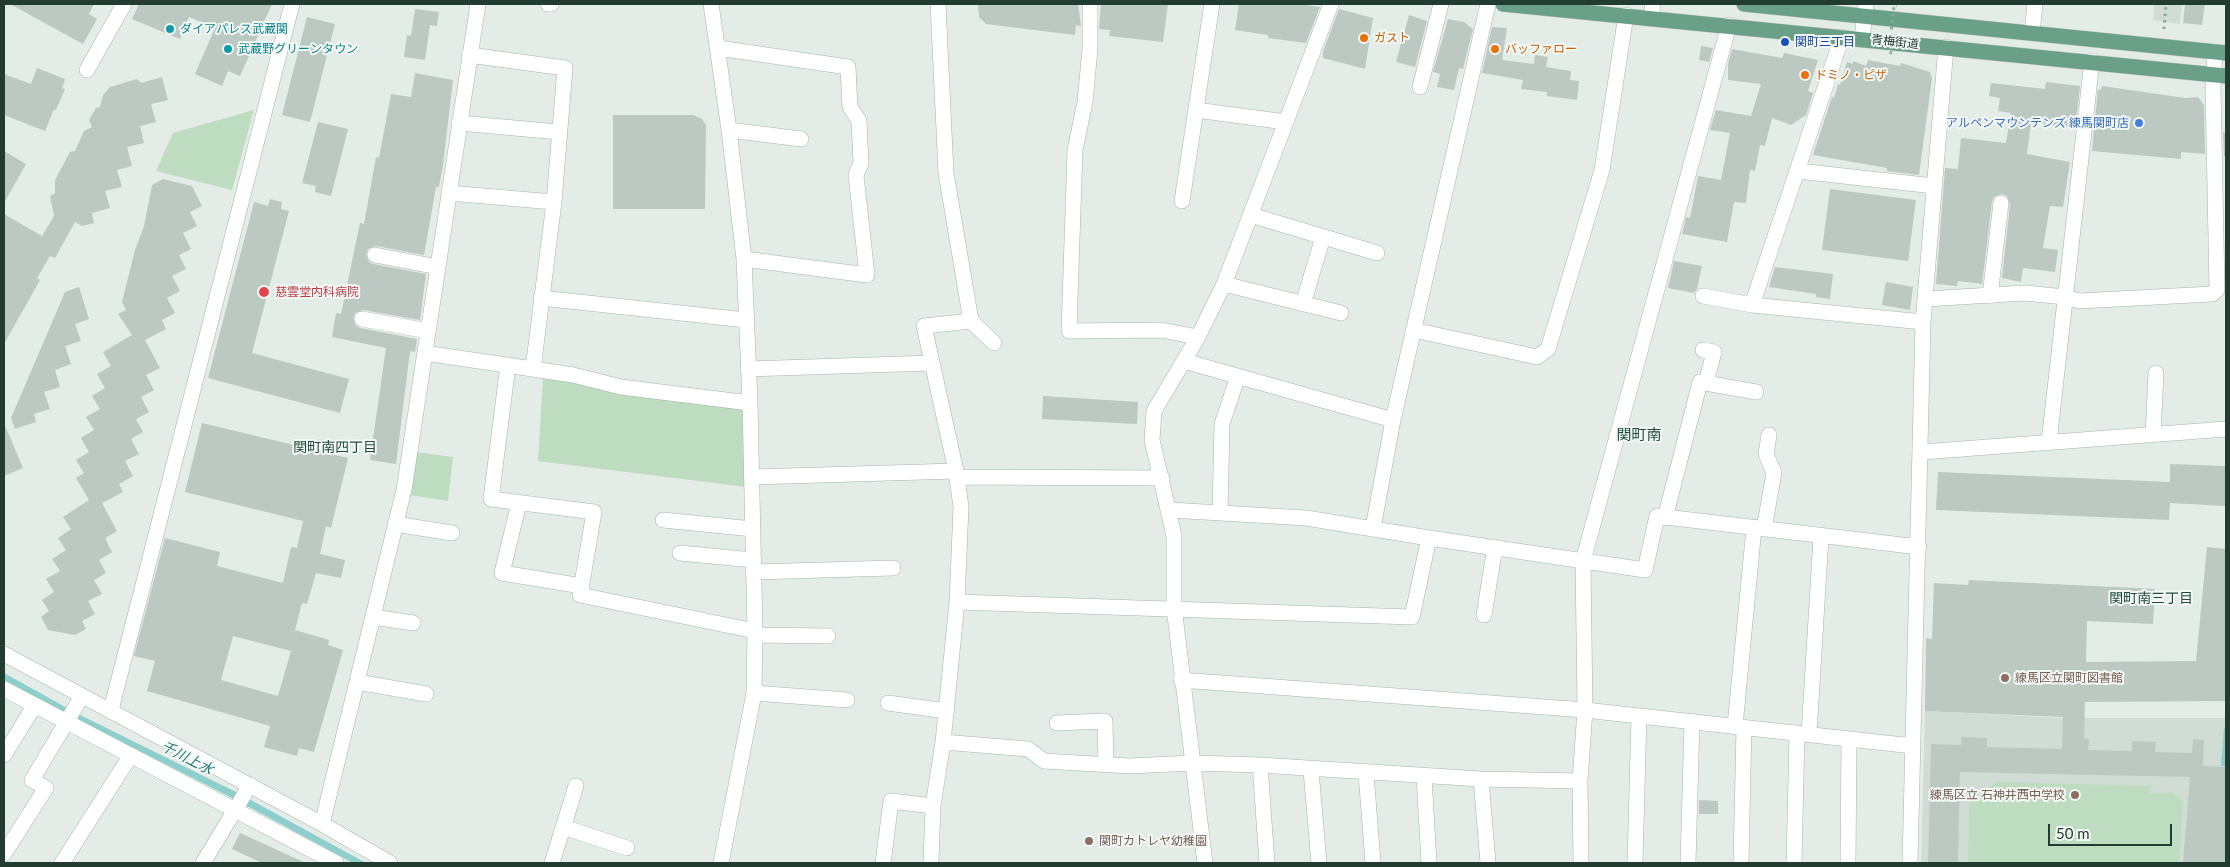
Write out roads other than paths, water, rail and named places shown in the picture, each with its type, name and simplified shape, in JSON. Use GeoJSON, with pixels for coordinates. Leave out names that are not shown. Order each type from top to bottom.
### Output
{"type":"FeatureCollection","features":[{"type":"Feature","properties":{"kind":"main road","name":"青梅街道"},"geometry":{"type":"LineString","coordinates":[[1503,4],[1626,15],[1652,11],[1730,25],[2092,61],[2220,76]]}},
{"type":"Feature","properties":{"kind":"main road","name":"青梅街道"},"geometry":{"type":"LineString","coordinates":[[1744,4],[1865,11],[2032,33],[2221,52]]}},
{"type":"Feature","properties":{"kind":"street"},"geometry":{"type":"LineString","coordinates":[[86,70],[124,4]]}},
{"type":"Feature","properties":{"kind":"street"},"geometry":{"type":"LineString","coordinates":[[111,710],[292,4]]}},
{"type":"Feature","properties":{"kind":"street"},"geometry":{"type":"LineString","coordinates":[[328,847],[357,682],[404,490],[478,4]]}},
{"type":"Feature","properties":{"kind":"street"},"geometry":{"type":"LineString","coordinates":[[711,4],[729,130],[744,259],[750,403],[755,633],[754,693],[721,863]]}},
{"type":"Feature","properties":{"kind":"street"},"geometry":{"type":"LineString","coordinates":[[938,4],[946,173],[971,321],[994,343]]}},
{"type":"Feature","properties":{"kind":"street"},"geometry":{"type":"LineString","coordinates":[[1090,4],[1090,49],[1085,102],[1075,150],[1069,331],[1161,330],[1198,337]]}},
{"type":"Feature","properties":{"kind":"street"},"geometry":{"type":"LineString","coordinates":[[1182,201],[1212,4]]}},
{"type":"Feature","properties":{"kind":"street"},"geometry":{"type":"LineString","coordinates":[[1205,863],[1181,680],[1174,608],[1174,536],[1170,510],[1152,440],[1154,411],[1198,337],[1224,284],[1331,4]]}},
{"type":"Feature","properties":{"kind":"street"},"geometry":{"type":"LineString","coordinates":[[1420,87],[1440,4]]}},
{"type":"Feature","properties":{"kind":"street"},"geometry":{"type":"LineString","coordinates":[[1374,528],[1393,420],[1488,4]]}},
{"type":"Feature","properties":{"kind":"street"},"geometry":{"type":"LineString","coordinates":[[2032,33],[2035,4]]}},
{"type":"Feature","properties":{"kind":"street"},"geometry":{"type":"LineString","coordinates":[[1862,39],[1865,11]]}},
{"type":"Feature","properties":{"kind":"street"},"geometry":{"type":"LineString","coordinates":[[1414,330],[1537,357],[1548,349],[1602,170],[1626,15]]}},
{"type":"Feature","properties":{"kind":"street"},"geometry":{"type":"LineString","coordinates":[[1581,863],[1580,781],[1585,710],[1583,561],[1730,25]]}},
{"type":"Feature","properties":{"kind":"street"},"geometry":{"type":"LineString","coordinates":[[1752,305],[1842,37]]}},
{"type":"Feature","properties":{"kind":"street"},"geometry":{"type":"LineString","coordinates":[[1910,863],[1922,452],[1923,322],[1946,47]]}},
{"type":"Feature","properties":{"kind":"street"},"geometry":{"type":"LineString","coordinates":[[718,48],[848,67],[850,107],[859,121],[861,163],[856,175],[867,275],[744,259]]}},
{"type":"Feature","properties":{"kind":"street"},"geometry":{"type":"LineString","coordinates":[[1926,299],[2025,293],[2065,297],[2078,301],[2222,292],[2221,52]]}},
{"type":"Feature","properties":{"kind":"street"},"geometry":{"type":"LineString","coordinates":[[469,55],[566,68],[554,202],[533,369]]}},
{"type":"Feature","properties":{"kind":"street"},"geometry":{"type":"LineString","coordinates":[[2049,442],[2092,61]]}},
{"type":"Feature","properties":{"kind":"street"},"geometry":{"type":"LineString","coordinates":[[1196,110],[1286,122]]}},
{"type":"Feature","properties":{"kind":"street"},"geometry":{"type":"LineString","coordinates":[[459,123],[559,132]]}},
{"type":"Feature","properties":{"kind":"street"},"geometry":{"type":"LineString","coordinates":[[729,130],[801,138]]}},
{"type":"Feature","properties":{"kind":"street"},"geometry":{"type":"LineString","coordinates":[[1798,171],[1934,186]]}},
{"type":"Feature","properties":{"kind":"street"},"geometry":{"type":"LineString","coordinates":[[449,193],[554,202]]}},
{"type":"Feature","properties":{"kind":"street"},"geometry":{"type":"LineString","coordinates":[[1990,296],[2001,203]]}},
{"type":"Feature","properties":{"kind":"street"},"geometry":{"type":"LineString","coordinates":[[1251,215],[1377,253]]}},
{"type":"Feature","properties":{"kind":"street"},"geometry":{"type":"LineString","coordinates":[[1303,304],[1323,237]]}},
{"type":"Feature","properties":{"kind":"street"},"geometry":{"type":"LineString","coordinates":[[375,255],[438,266]]}},
{"type":"Feature","properties":{"kind":"street"},"geometry":{"type":"LineString","coordinates":[[1224,284],[1341,313]]}},
{"type":"Feature","properties":{"kind":"street"},"geometry":{"type":"LineString","coordinates":[[1703,296],[1752,305],[1923,322]]}},
{"type":"Feature","properties":{"kind":"street"},"geometry":{"type":"LineString","coordinates":[[541,298],[746,320]]}},
{"type":"Feature","properties":{"kind":"street"},"geometry":{"type":"LineString","coordinates":[[362,319],[428,332]]}},
{"type":"Feature","properties":{"kind":"street"},"geometry":{"type":"LineString","coordinates":[[930,863],[933,806],[947,711],[957,602],[961,507],[957,474],[924,326],[971,321]]}},
{"type":"Feature","properties":{"kind":"street"},"geometry":{"type":"LineString","coordinates":[[1703,350],[1714,352],[1706,383]]}},
{"type":"Feature","properties":{"kind":"street"},"geometry":{"type":"LineString","coordinates":[[425,353],[533,369],[621,387],[750,403]]}},
{"type":"Feature","properties":{"kind":"street"},"geometry":{"type":"LineString","coordinates":[[1184,361],[1393,420]]}},
{"type":"Feature","properties":{"kind":"street"},"geometry":{"type":"LineString","coordinates":[[748,370],[932,363]]}},
{"type":"Feature","properties":{"kind":"street"},"geometry":{"type":"LineString","coordinates":[[508,365],[491,499],[594,512],[580,595],[755,633],[828,636]]}},
{"type":"Feature","properties":{"kind":"street"},"geometry":{"type":"LineString","coordinates":[[2153,435],[2156,373]]}},
{"type":"Feature","properties":{"kind":"street"},"geometry":{"type":"LineString","coordinates":[[1220,513],[1222,424],[1238,376]]}},
{"type":"Feature","properties":{"kind":"street"},"geometry":{"type":"LineString","coordinates":[[1665,518],[1700,382],[1756,392]]}},
{"type":"Feature","properties":{"kind":"street"},"geometry":{"type":"LineString","coordinates":[[1922,452],[2226,429]]}},
{"type":"Feature","properties":{"kind":"street"},"geometry":{"type":"LineString","coordinates":[[1741,863],[1740,727],[1760,529],[1774,473],[1766,454],[1769,435]]}},
{"type":"Feature","properties":{"kind":"street"},"geometry":{"type":"LineString","coordinates":[[752,477],[957,474],[1162,478]]}},
{"type":"Feature","properties":{"kind":"street"},"geometry":{"type":"LineString","coordinates":[[519,503],[502,573],[582,586]]}},
{"type":"Feature","properties":{"kind":"street"},"geometry":{"type":"LineString","coordinates":[[1170,510],[1306,518],[1645,570],[1657,516],[1821,537],[1919,547]]}},
{"type":"Feature","properties":{"kind":"street"},"geometry":{"type":"LineString","coordinates":[[663,520],[753,529]]}},
{"type":"Feature","properties":{"kind":"street"},"geometry":{"type":"LineString","coordinates":[[395,524],[452,533]]}},
{"type":"Feature","properties":{"kind":"street"},"geometry":{"type":"LineString","coordinates":[[1794,863],[1803,734],[1821,537]]}},
{"type":"Feature","properties":{"kind":"street"},"geometry":{"type":"LineString","coordinates":[[957,602],[1412,617],[1429,538]]}},
{"type":"Feature","properties":{"kind":"street"},"geometry":{"type":"LineString","coordinates":[[1484,615],[1495,547]]}},
{"type":"Feature","properties":{"kind":"street"},"geometry":{"type":"LineString","coordinates":[[680,553],[753,566],[893,568]]}},
{"type":"Feature","properties":{"kind":"street"},"geometry":{"type":"LineString","coordinates":[[373,617],[414,623]]}},
{"type":"Feature","properties":{"kind":"street"},"geometry":{"type":"LineString","coordinates":[[4,654],[80,700],[111,710],[248,787],[328,847]]}},
{"type":"Feature","properties":{"kind":"street"},"geometry":{"type":"LineString","coordinates":[[1181,680],[1585,710],[1913,746]]}},
{"type":"Feature","properties":{"kind":"street"},"geometry":{"type":"LineString","coordinates":[[357,682],[426,694]]}},
{"type":"Feature","properties":{"kind":"street"},"geometry":{"type":"LineString","coordinates":[[4,689],[236,809],[328,847],[390,863]]}},
{"type":"Feature","properties":{"kind":"street"},"geometry":{"type":"LineString","coordinates":[[754,693],[847,700]]}},
{"type":"Feature","properties":{"kind":"street"},"geometry":{"type":"LineString","coordinates":[[4,854],[46,788],[32,780],[80,700]]}},
{"type":"Feature","properties":{"kind":"street"},"geometry":{"type":"LineString","coordinates":[[888,703],[947,711]]}},
{"type":"Feature","properties":{"kind":"street"},"geometry":{"type":"LineString","coordinates":[[4,755],[35,705]]}},
{"type":"Feature","properties":{"kind":"street"},"geometry":{"type":"LineString","coordinates":[[1635,863],[1639,716]]}},
{"type":"Feature","properties":{"kind":"street"},"geometry":{"type":"LineString","coordinates":[[1057,723],[1105,722],[1106,764]]}},
{"type":"Feature","properties":{"kind":"street"},"geometry":{"type":"LineString","coordinates":[[1688,863],[1692,722]]}},
{"type":"Feature","properties":{"kind":"street"},"geometry":{"type":"LineString","coordinates":[[1848,863],[1849,739]]}},
{"type":"Feature","properties":{"kind":"street"},"geometry":{"type":"LineString","coordinates":[[943,742],[1028,749],[1044,761],[1130,766],[1193,763],[1260,765],[1311,770],[1481,779],[1580,781]]}},
{"type":"Feature","properties":{"kind":"street"},"geometry":{"type":"LineString","coordinates":[[62,863],[131,755]]}},
{"type":"Feature","properties":{"kind":"street"},"geometry":{"type":"LineString","coordinates":[[1260,765],[1267,863]]}},
{"type":"Feature","properties":{"kind":"street"},"geometry":{"type":"LineString","coordinates":[[1311,770],[1319,863]]}},
{"type":"Feature","properties":{"kind":"street"},"geometry":{"type":"LineString","coordinates":[[1366,773],[1373,863]]}},
{"type":"Feature","properties":{"kind":"street"},"geometry":{"type":"LineString","coordinates":[[1424,776],[1429,863]]}},
{"type":"Feature","properties":{"kind":"street"},"geometry":{"type":"LineString","coordinates":[[1481,779],[1488,863]]}},
{"type":"Feature","properties":{"kind":"street"},"geometry":{"type":"LineString","coordinates":[[552,863],[576,786]]}},
{"type":"Feature","properties":{"kind":"street"},"geometry":{"type":"LineString","coordinates":[[203,863],[248,787]]}},
{"type":"Feature","properties":{"kind":"street"},"geometry":{"type":"LineString","coordinates":[[883,863],[891,801],[933,806]]}},
{"type":"Feature","properties":{"kind":"street"},"geometry":{"type":"LineString","coordinates":[[563,827],[627,848]]}},
{"type":"Feature","properties":{"kind":"water"},"geometry":{"type":"Polygon","coordinates":[[[4,673],[78,714],[238,793],[366,863],[353,863],[236,800],[92,727],[4,680],[4,673]]]}},
{"type":"Feature","properties":{"kind":"water"},"geometry":{"type":"Polygon","coordinates":[[[2224,728],[2226,729],[2226,766],[2221,766],[2224,728]]]}},
{"type":"Feature","properties":{"kind":"place","name":"ダイアパレス武蔵関"},"geometry":{"type":"Point","coordinates":[170,29]}},
{"type":"Feature","properties":{"kind":"place","name":"ガスト"},"geometry":{"type":"Point","coordinates":[1364,38]}},
{"type":"Feature","properties":{"kind":"place","name":"関町三丁目"},"geometry":{"type":"Point","coordinates":[1785,42]}},
{"type":"Feature","properties":{"kind":"place","name":"武蔵野グリーンタウン"},"geometry":{"type":"Point","coordinates":[228,49]}},
{"type":"Feature","properties":{"kind":"place","name":"バッファロー"},"geometry":{"type":"Point","coordinates":[1495,49]}},
{"type":"Feature","properties":{"kind":"place","name":"ドミノ・ピザ"},"geometry":{"type":"Point","coordinates":[1805,75]}},
{"type":"Feature","properties":{"kind":"place","name":"アルペンマウンテンズ 練馬関町店"},"geometry":{"type":"Point","coordinates":[2139,123]}},
{"type":"Feature","properties":{"kind":"place","name":"慈雲堂内科病院"},"geometry":{"type":"Point","coordinates":[264,292]}},
{"type":"Feature","properties":{"kind":"place","name":"練馬区立関町図書館"},"geometry":{"type":"Point","coordinates":[2005,678]}},
{"type":"Feature","properties":{"kind":"place","name":"練馬区立 石神井西中学校"},"geometry":{"type":"Point","coordinates":[2075,795]}},
{"type":"Feature","properties":{"kind":"place","name":"関町カトレヤ幼稚園"},"geometry":{"type":"Point","coordinates":[1089,841]}},
{"type":"Feature","properties":{"kind":"district","name":"関町南"},"geometry":{"type":"Point","coordinates":[1639,435]}},
{"type":"Feature","properties":{"kind":"district","name":"関町南四丁目"},"geometry":{"type":"Point","coordinates":[335,447]}},
{"type":"Feature","properties":{"kind":"district","name":"関町南三丁目"},"geometry":{"type":"Point","coordinates":[2151,598]}},
{"type":"Feature","properties":{"kind":"water label","name":"千川上水"},"geometry":{"type":"Point","coordinates":[187,758]}}]}
